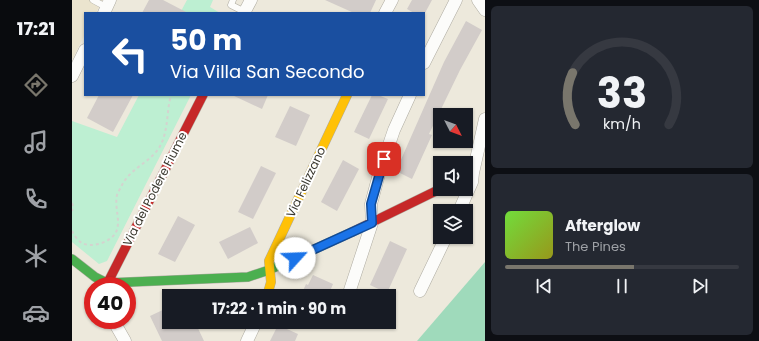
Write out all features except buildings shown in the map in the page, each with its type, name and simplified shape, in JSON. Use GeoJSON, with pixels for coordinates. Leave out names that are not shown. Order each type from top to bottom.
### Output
{"type":"FeatureCollection","features":[{"type":"Feature","properties":{"kind":"street"},"geometry":{"type":"LineString","coordinates":[[245,12],[251,0]]}},
{"type":"Feature","properties":{"kind":"street"},"geometry":{"type":"LineString","coordinates":[[386,12],[392,0]]}},
{"type":"Feature","properties":{"kind":"street"},"geometry":{"type":"LineString","coordinates":[[425,61],[456,0]]}},
{"type":"Feature","properties":{"kind":"street"},"geometry":{"type":"LineString","coordinates":[[478,0],[485,10]]}},
{"type":"Feature","properties":{"kind":"street"},"geometry":{"type":"LineString","coordinates":[[72,76],[84,52]]}},
{"type":"Feature","properties":{"kind":"street","name":"Via del Podere Fiume"},"geometry":{"type":"LineString","coordinates":[[110,277],[202,96]]}},
{"type":"Feature","properties":{"kind":"street","name":"Via Felizzano"},"geometry":{"type":"LineString","coordinates":[[269,289],[271,282],[270,261],[274,250],[347,96]]}},
{"type":"Feature","properties":{"kind":"street"},"geometry":{"type":"LineString","coordinates":[[350,289],[372,223],[371,204],[379,174],[394,130],[410,96]]}},
{"type":"Feature","properties":{"kind":"street"},"geometry":{"type":"LineString","coordinates":[[473,161],[485,119]]}},
{"type":"Feature","properties":{"kind":"street"},"geometry":{"type":"LineString","coordinates":[[473,173],[485,167]]}},
{"type":"Feature","properties":{"kind":"street"},"geometry":{"type":"LineString","coordinates":[[136,284],[235,279],[254,276],[372,223],[433,192]]}},
{"type":"Feature","properties":{"kind":"street"},"geometry":{"type":"LineString","coordinates":[[420,291],[443,244]]}},
{"type":"Feature","properties":{"kind":"street"},"geometry":{"type":"LineString","coordinates":[[72,260],[95,277]]}},
{"type":"Feature","properties":{"kind":"street"},"geometry":{"type":"LineString","coordinates":[[118,329],[125,341]]}},
{"type":"Feature","properties":{"kind":"street"},"geometry":{"type":"LineString","coordinates":[[247,341],[253,329]]}},
{"type":"Feature","properties":{"kind":"lane"},"geometry":{"type":"LineString","coordinates":[[92,0],[107,7]]}},
{"type":"Feature","properties":{"kind":"lane"},"geometry":{"type":"LineString","coordinates":[[233,0],[231,5],[245,12]]}},
{"type":"Feature","properties":{"kind":"path"},"geometry":{"type":"LineString","coordinates":[[72,232],[82,243],[98,244],[109,240],[115,233],[118,225],[117,196],[126,178],[133,170],[158,149],[167,128],[171,96]]}},
{"type":"Feature","properties":{"kind":"path"},"geometry":{"type":"LineString","coordinates":[[72,203],[72,210]]}},
{"type":"Feature","properties":{"kind":"shaded area"},"geometry":{"type":"Polygon","coordinates":[[[72,0],[102,0],[96,12],[84,12],[84,36],[72,60],[72,0]]]}},
{"type":"Feature","properties":{"kind":"green space"},"geometry":{"type":"Polygon","coordinates":[[[187,0],[213,0],[210,7],[218,12],[181,12],[187,0]]]}},
{"type":"Feature","properties":{"kind":"green space"},"geometry":{"type":"Polygon","coordinates":[[[138,96],[190,96],[107,261],[99,264],[72,242],[72,121],[117,137],[138,96]]]}},
{"type":"Feature","properties":{"kind":"green space"},"geometry":{"type":"Polygon","coordinates":[[[485,262],[485,341],[417,341],[485,262]]]}},
{"type":"Feature","properties":{"kind":"traffic: fast"},"geometry":{"type":"LineString","coordinates":[[72,259],[95,277],[107,283],[248,277],[269,270],[352,232]]}},
{"type":"Feature","properties":{"kind":"traffic: slow"},"geometry":{"type":"LineString","coordinates":[[269,289],[271,282],[269,261],[347,96]]}},
{"type":"Feature","properties":{"kind":"traffic: jam"},"geometry":{"type":"LineString","coordinates":[[111,277],[202,96]]}},
{"type":"Feature","properties":{"kind":"traffic: jam"},"geometry":{"type":"LineString","coordinates":[[352,232],[433,192]]}},
{"type":"Feature","properties":{"kind":"route"},"geometry":{"type":"LineString","coordinates":[[295,258],[372,223],[371,204],[384,159]]}}]}
